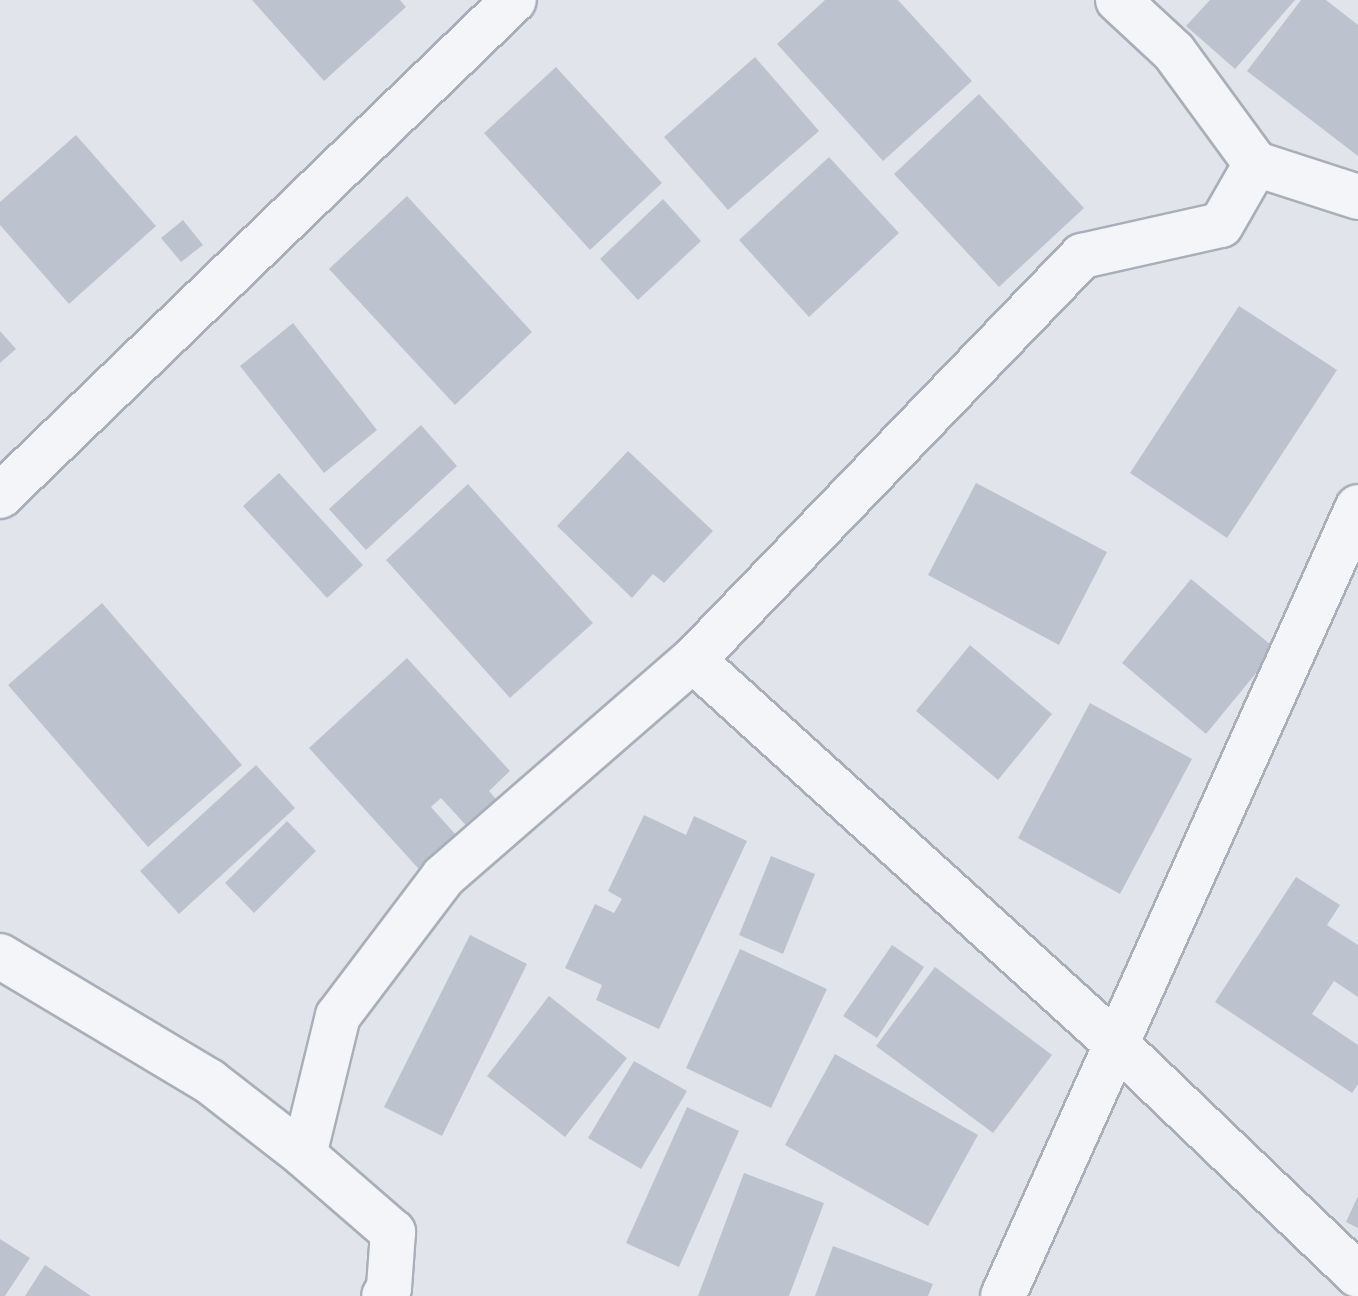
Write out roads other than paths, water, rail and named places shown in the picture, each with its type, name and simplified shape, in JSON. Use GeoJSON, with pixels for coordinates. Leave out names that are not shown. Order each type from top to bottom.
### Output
{"type":"FeatureCollection","features":[{"type":"Feature","properties":{"kind":"street"},"geometry":{"type":"LineString","coordinates":[[0,496],[514,0]]}},
{"type":"Feature","properties":{"kind":"street"},"geometry":{"type":"LineString","coordinates":[[1118,0],[1174,52],[1256,164],[1358,197]]}},
{"type":"Feature","properties":{"kind":"street"},"geometry":{"type":"LineString","coordinates":[[304,1155],[338,1016],[443,877],[693,660],[1082,256],[1221,225],[1256,164]]}},
{"type":"Feature","properties":{"kind":"street"},"geometry":{"type":"LineString","coordinates":[[1003,1296],[1114,1042],[1358,507]]}},
{"type":"Feature","properties":{"kind":"street"},"geometry":{"type":"LineString","coordinates":[[693,660],[1114,1042],[1358,1275]]}},
{"type":"Feature","properties":{"kind":"street"},"geometry":{"type":"LineString","coordinates":[[0,956],[209,1081],[304,1155],[393,1232],[389,1288],[384,1296]]}}]}
